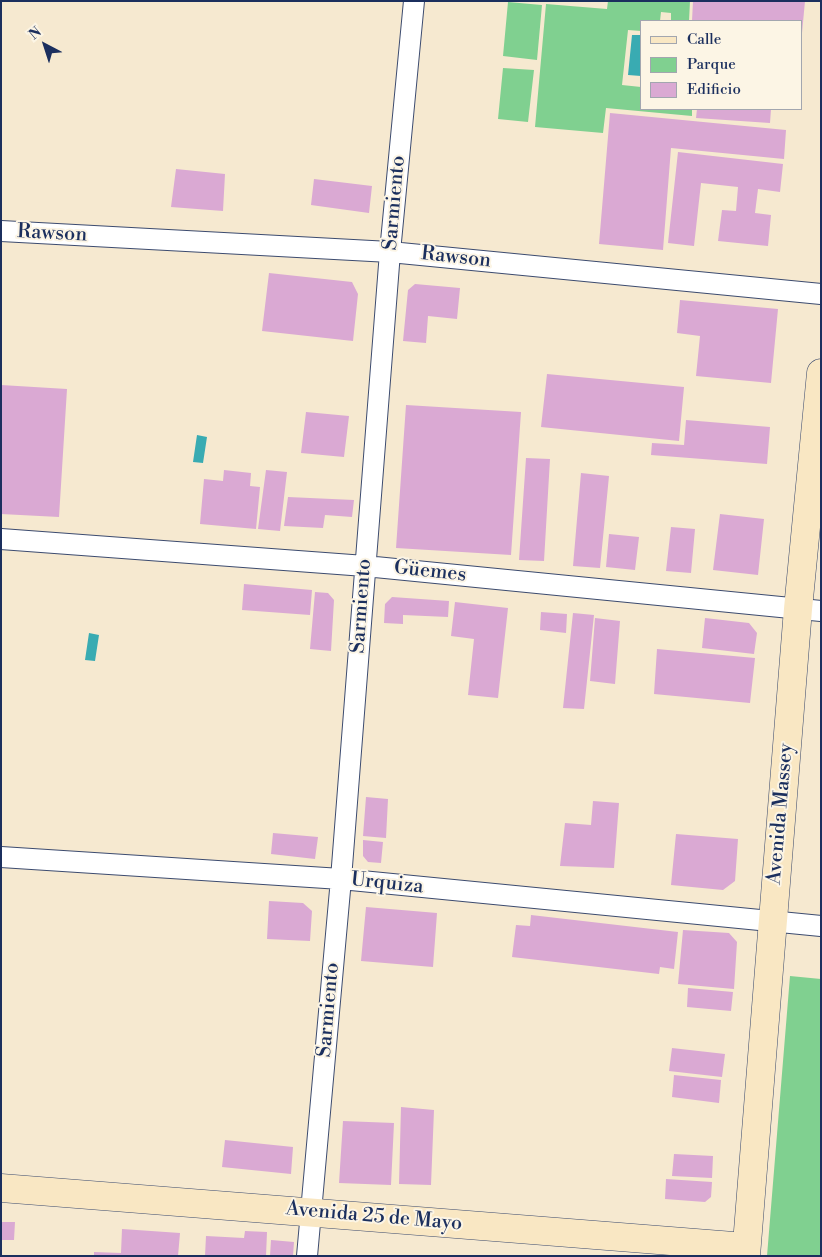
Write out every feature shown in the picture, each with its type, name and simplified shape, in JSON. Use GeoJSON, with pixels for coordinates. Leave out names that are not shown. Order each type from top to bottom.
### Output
{"type":"FeatureCollection","features":[{"type":"Feature","properties":{"kind":"main road","name":"Avenida Massey"},"geometry":{"type":"LineString","coordinates":[[746,1251],[772,922],[809,610],[821,373]]}},
{"type":"Feature","properties":{"kind":"main road","name":"Avenida 25 de Mayo"},"geometry":{"type":"LineString","coordinates":[[1,1188],[311,1211],[746,1251]]}},
{"type":"Feature","properties":{"kind":"street","name":"Sarmiento"},"geometry":{"type":"LineString","coordinates":[[307,1256],[341,879],[390,252],[414,1]]}},
{"type":"Feature","properties":{"kind":"street","name":"Rawson"},"geometry":{"type":"LineString","coordinates":[[1,231],[390,252],[821,294]]}},
{"type":"Feature","properties":{"kind":"street","name":"Güemes"},"geometry":{"type":"LineString","coordinates":[[1,539],[365,566],[809,610]]}},
{"type":"Feature","properties":{"kind":"street","name":"Urquiza"},"geometry":{"type":"LineString","coordinates":[[1,857],[341,879],[821,926]]}},
{"type":"Feature","properties":{"kind":"green space"},"geometry":{"type":"Polygon","coordinates":[[[608,1],[690,1],[689,20],[671,20],[671,13],[661,12],[660,20],[640,20],[640,31],[628,30],[622,85],[640,87],[640,110],[692,110],[692,116],[606,108],[603,133],[535,127],[546,4],[607,9],[608,1]]]}},
{"type":"Feature","properties":{"kind":"green space"},"geometry":{"type":"Polygon","coordinates":[[[508,2],[542,5],[537,60],[503,56],[508,2]]]}},
{"type":"Feature","properties":{"kind":"green space"},"geometry":{"type":"Polygon","coordinates":[[[503,68],[534,70],[528,122],[498,119],[503,68]]]}},
{"type":"Feature","properties":{"kind":"green space"},"geometry":{"type":"Polygon","coordinates":[[[790,976],[821,979],[821,1256],[767,1256],[790,976]]]}},
{"type":"Feature","properties":{"kind":"water"},"geometry":{"type":"Polygon","coordinates":[[[632,35],[640,35],[640,76],[628,75],[632,35]]]}},
{"type":"Feature","properties":{"kind":"water"},"geometry":{"type":"Polygon","coordinates":[[[197,435],[207,437],[203,463],[193,462],[197,435]]]}},
{"type":"Feature","properties":{"kind":"water"},"geometry":{"type":"Polygon","coordinates":[[[89,633],[99,635],[95,661],[85,660],[89,633]]]}},
{"type":"Feature","properties":{"kind":"building"},"geometry":{"type":"Polygon","coordinates":[[[693,1],[805,1],[802,33],[802,20],[692,20],[693,1]]]}},
{"type":"Feature","properties":{"kind":"building"},"geometry":{"type":"Polygon","coordinates":[[[697,110],[771,110],[770,123],[696,118],[697,110]]]}},
{"type":"Feature","properties":{"kind":"building"},"geometry":{"type":"Polygon","coordinates":[[[610,113],[786,130],[784,159],[671,148],[663,250],[599,244],[610,113]]]}},
{"type":"Feature","properties":{"kind":"building"},"geometry":{"type":"Polygon","coordinates":[[[678,152],[783,164],[780,192],[758,189],[755,213],[771,215],[768,246],[718,241],[722,210],[736,211],[738,187],[701,183],[694,246],[668,243],[678,152]]]}},
{"type":"Feature","properties":{"kind":"building"},"geometry":{"type":"Polygon","coordinates":[[[176,169],[225,174],[223,211],[171,207],[176,169]]]}},
{"type":"Feature","properties":{"kind":"building"},"geometry":{"type":"Polygon","coordinates":[[[314,179],[372,186],[369,213],[311,205],[314,179]]]}},
{"type":"Feature","properties":{"kind":"building"},"geometry":{"type":"Polygon","coordinates":[[[269,273],[352,282],[358,294],[353,341],[262,331],[269,273]]]}},
{"type":"Feature","properties":{"kind":"building"},"geometry":{"type":"Polygon","coordinates":[[[415,284],[460,288],[457,319],[428,316],[426,343],[403,341],[408,290],[415,284]]]}},
{"type":"Feature","properties":{"kind":"building"},"geometry":{"type":"Polygon","coordinates":[[[680,300],[778,309],[771,383],[696,376],[700,336],[677,333],[680,300]]]}},
{"type":"Feature","properties":{"kind":"building"},"geometry":{"type":"Polygon","coordinates":[[[547,374],[684,387],[679,441],[541,427],[547,374]]]}},
{"type":"Feature","properties":{"kind":"building"},"geometry":{"type":"Polygon","coordinates":[[[1,385],[67,389],[59,517],[1,514],[1,385]]]}},
{"type":"Feature","properties":{"kind":"building"},"geometry":{"type":"Polygon","coordinates":[[[406,405],[521,412],[511,555],[396,548],[406,405]]]}},
{"type":"Feature","properties":{"kind":"building"},"geometry":{"type":"Polygon","coordinates":[[[306,412],[349,416],[344,457],[301,453],[306,412]]]}},
{"type":"Feature","properties":{"kind":"building"},"geometry":{"type":"Polygon","coordinates":[[[686,420],[770,427],[767,464],[651,455],[652,443],[684,445],[686,420]]]}},
{"type":"Feature","properties":{"kind":"building"},"geometry":{"type":"Polygon","coordinates":[[[526,458],[550,459],[544,561],[519,560],[526,458]]]}},
{"type":"Feature","properties":{"kind":"building"},"geometry":{"type":"Polygon","coordinates":[[[224,470],[251,473],[250,486],[260,487],[256,529],[200,524],[204,479],[223,481],[224,470]]]}},
{"type":"Feature","properties":{"kind":"building"},"geometry":{"type":"Polygon","coordinates":[[[266,470],[287,472],[280,531],[258,529],[266,470]]]}},
{"type":"Feature","properties":{"kind":"building"},"geometry":{"type":"Polygon","coordinates":[[[581,473],[609,476],[600,568],[573,566],[581,473]]]}},
{"type":"Feature","properties":{"kind":"building"},"geometry":{"type":"Polygon","coordinates":[[[288,497],[354,500],[352,517],[325,515],[323,528],[284,526],[288,497]]]}},
{"type":"Feature","properties":{"kind":"building"},"geometry":{"type":"Polygon","coordinates":[[[720,514],[764,519],[758,575],[713,570],[720,514]]]}},
{"type":"Feature","properties":{"kind":"building"},"geometry":{"type":"Polygon","coordinates":[[[671,527],[695,529],[691,573],[666,571],[671,527]]]}},
{"type":"Feature","properties":{"kind":"building"},"geometry":{"type":"Polygon","coordinates":[[[609,534],[639,537],[635,570],[606,567],[609,534]]]}},
{"type":"Feature","properties":{"kind":"building"},"geometry":{"type":"Polygon","coordinates":[[[244,584],[312,590],[310,615],[242,610],[244,584]]]}},
{"type":"Feature","properties":{"kind":"building"},"geometry":{"type":"Polygon","coordinates":[[[315,592],[328,593],[334,600],[331,651],[310,649],[315,592]]]}},
{"type":"Feature","properties":{"kind":"building"},"geometry":{"type":"Polygon","coordinates":[[[392,597],[449,601],[448,617],[403,615],[403,624],[384,623],[385,604],[392,597]]]}},
{"type":"Feature","properties":{"kind":"building"},"geometry":{"type":"Polygon","coordinates":[[[455,602],[508,608],[498,698],[468,695],[474,639],[451,636],[455,602]]]}},
{"type":"Feature","properties":{"kind":"building"},"geometry":{"type":"Polygon","coordinates":[[[541,612],[567,614],[566,633],[540,630],[541,612]]]}},
{"type":"Feature","properties":{"kind":"building"},"geometry":{"type":"Polygon","coordinates":[[[573,613],[594,615],[584,709],[563,708],[573,613]]]}},
{"type":"Feature","properties":{"kind":"building"},"geometry":{"type":"Polygon","coordinates":[[[595,618],[620,621],[615,684],[590,681],[595,618]]]}},
{"type":"Feature","properties":{"kind":"building"},"geometry":{"type":"Polygon","coordinates":[[[705,618],[749,623],[757,633],[754,654],[702,648],[705,618]]]}},
{"type":"Feature","properties":{"kind":"building"},"geometry":{"type":"Polygon","coordinates":[[[657,649],[755,658],[750,703],[654,694],[657,649]]]}},
{"type":"Feature","properties":{"kind":"building"},"geometry":{"type":"Polygon","coordinates":[[[366,797],[388,799],[386,838],[363,836],[366,797]]]}},
{"type":"Feature","properties":{"kind":"building"},"geometry":{"type":"Polygon","coordinates":[[[593,801],[619,803],[614,868],[560,866],[565,823],[591,825],[593,801]]]}},
{"type":"Feature","properties":{"kind":"building"},"geometry":{"type":"Polygon","coordinates":[[[273,833],[318,837],[315,859],[271,854],[273,833]]]}},
{"type":"Feature","properties":{"kind":"building"},"geometry":{"type":"Polygon","coordinates":[[[676,834],[738,839],[735,881],[723,890],[671,885],[676,834]]]}},
{"type":"Feature","properties":{"kind":"building"},"geometry":{"type":"Polygon","coordinates":[[[363,840],[383,842],[381,863],[368,862],[363,856],[363,840]]]}},
{"type":"Feature","properties":{"kind":"building"},"geometry":{"type":"Polygon","coordinates":[[[269,901],[303,903],[312,911],[310,941],[267,939],[269,901]]]}},
{"type":"Feature","properties":{"kind":"building"},"geometry":{"type":"Polygon","coordinates":[[[366,907],[437,913],[433,967],[361,961],[366,907]]]}},
{"type":"Feature","properties":{"kind":"building"},"geometry":{"type":"Polygon","coordinates":[[[531,915],[678,932],[674,969],[660,967],[659,974],[512,957],[516,925],[530,926],[531,915]]]}},
{"type":"Feature","properties":{"kind":"building"},"geometry":{"type":"Polygon","coordinates":[[[683,930],[729,933],[737,942],[734,989],[678,984],[683,930]]]}},
{"type":"Feature","properties":{"kind":"building"},"geometry":{"type":"Polygon","coordinates":[[[688,988],[733,992],[731,1011],[687,1007],[688,988]]]}},
{"type":"Feature","properties":{"kind":"building"},"geometry":{"type":"Polygon","coordinates":[[[672,1048],[725,1054],[722,1077],[669,1071],[672,1048]]]}},
{"type":"Feature","properties":{"kind":"building"},"geometry":{"type":"Polygon","coordinates":[[[674,1075],[721,1080],[719,1103],[672,1097],[674,1075]]]}},
{"type":"Feature","properties":{"kind":"building"},"geometry":{"type":"Polygon","coordinates":[[[401,1107],[434,1110],[431,1185],[399,1184],[401,1107]]]}},
{"type":"Feature","properties":{"kind":"building"},"geometry":{"type":"Polygon","coordinates":[[[343,1121],[394,1123],[391,1185],[339,1183],[343,1121]]]}},
{"type":"Feature","properties":{"kind":"building"},"geometry":{"type":"Polygon","coordinates":[[[225,1140],[293,1147],[291,1174],[222,1167],[225,1140]]]}},
{"type":"Feature","properties":{"kind":"building"},"geometry":{"type":"Polygon","coordinates":[[[674,1154],[713,1156],[712,1178],[672,1176],[674,1154]]]}},
{"type":"Feature","properties":{"kind":"building"},"geometry":{"type":"Polygon","coordinates":[[[666,1179],[712,1182],[711,1197],[705,1202],[665,1199],[666,1179]]]}},
{"type":"Feature","properties":{"kind":"building"},"geometry":{"type":"Polygon","coordinates":[[[1,1222],[15,1222],[14,1240],[1,1240],[1,1222]]]}},
{"type":"Feature","properties":{"kind":"building"},"geometry":{"type":"Polygon","coordinates":[[[122,1229],[180,1233],[178,1256],[94,1256],[94,1252],[121,1253],[122,1229]]]}},
{"type":"Feature","properties":{"kind":"building"},"geometry":{"type":"Polygon","coordinates":[[[245,1231],[267,1232],[266,1256],[205,1256],[206,1236],[244,1238],[245,1231]]]}},
{"type":"Feature","properties":{"kind":"building"},"geometry":{"type":"Polygon","coordinates":[[[271,1240],[294,1242],[293,1256],[270,1256],[271,1240]]]}}]}
